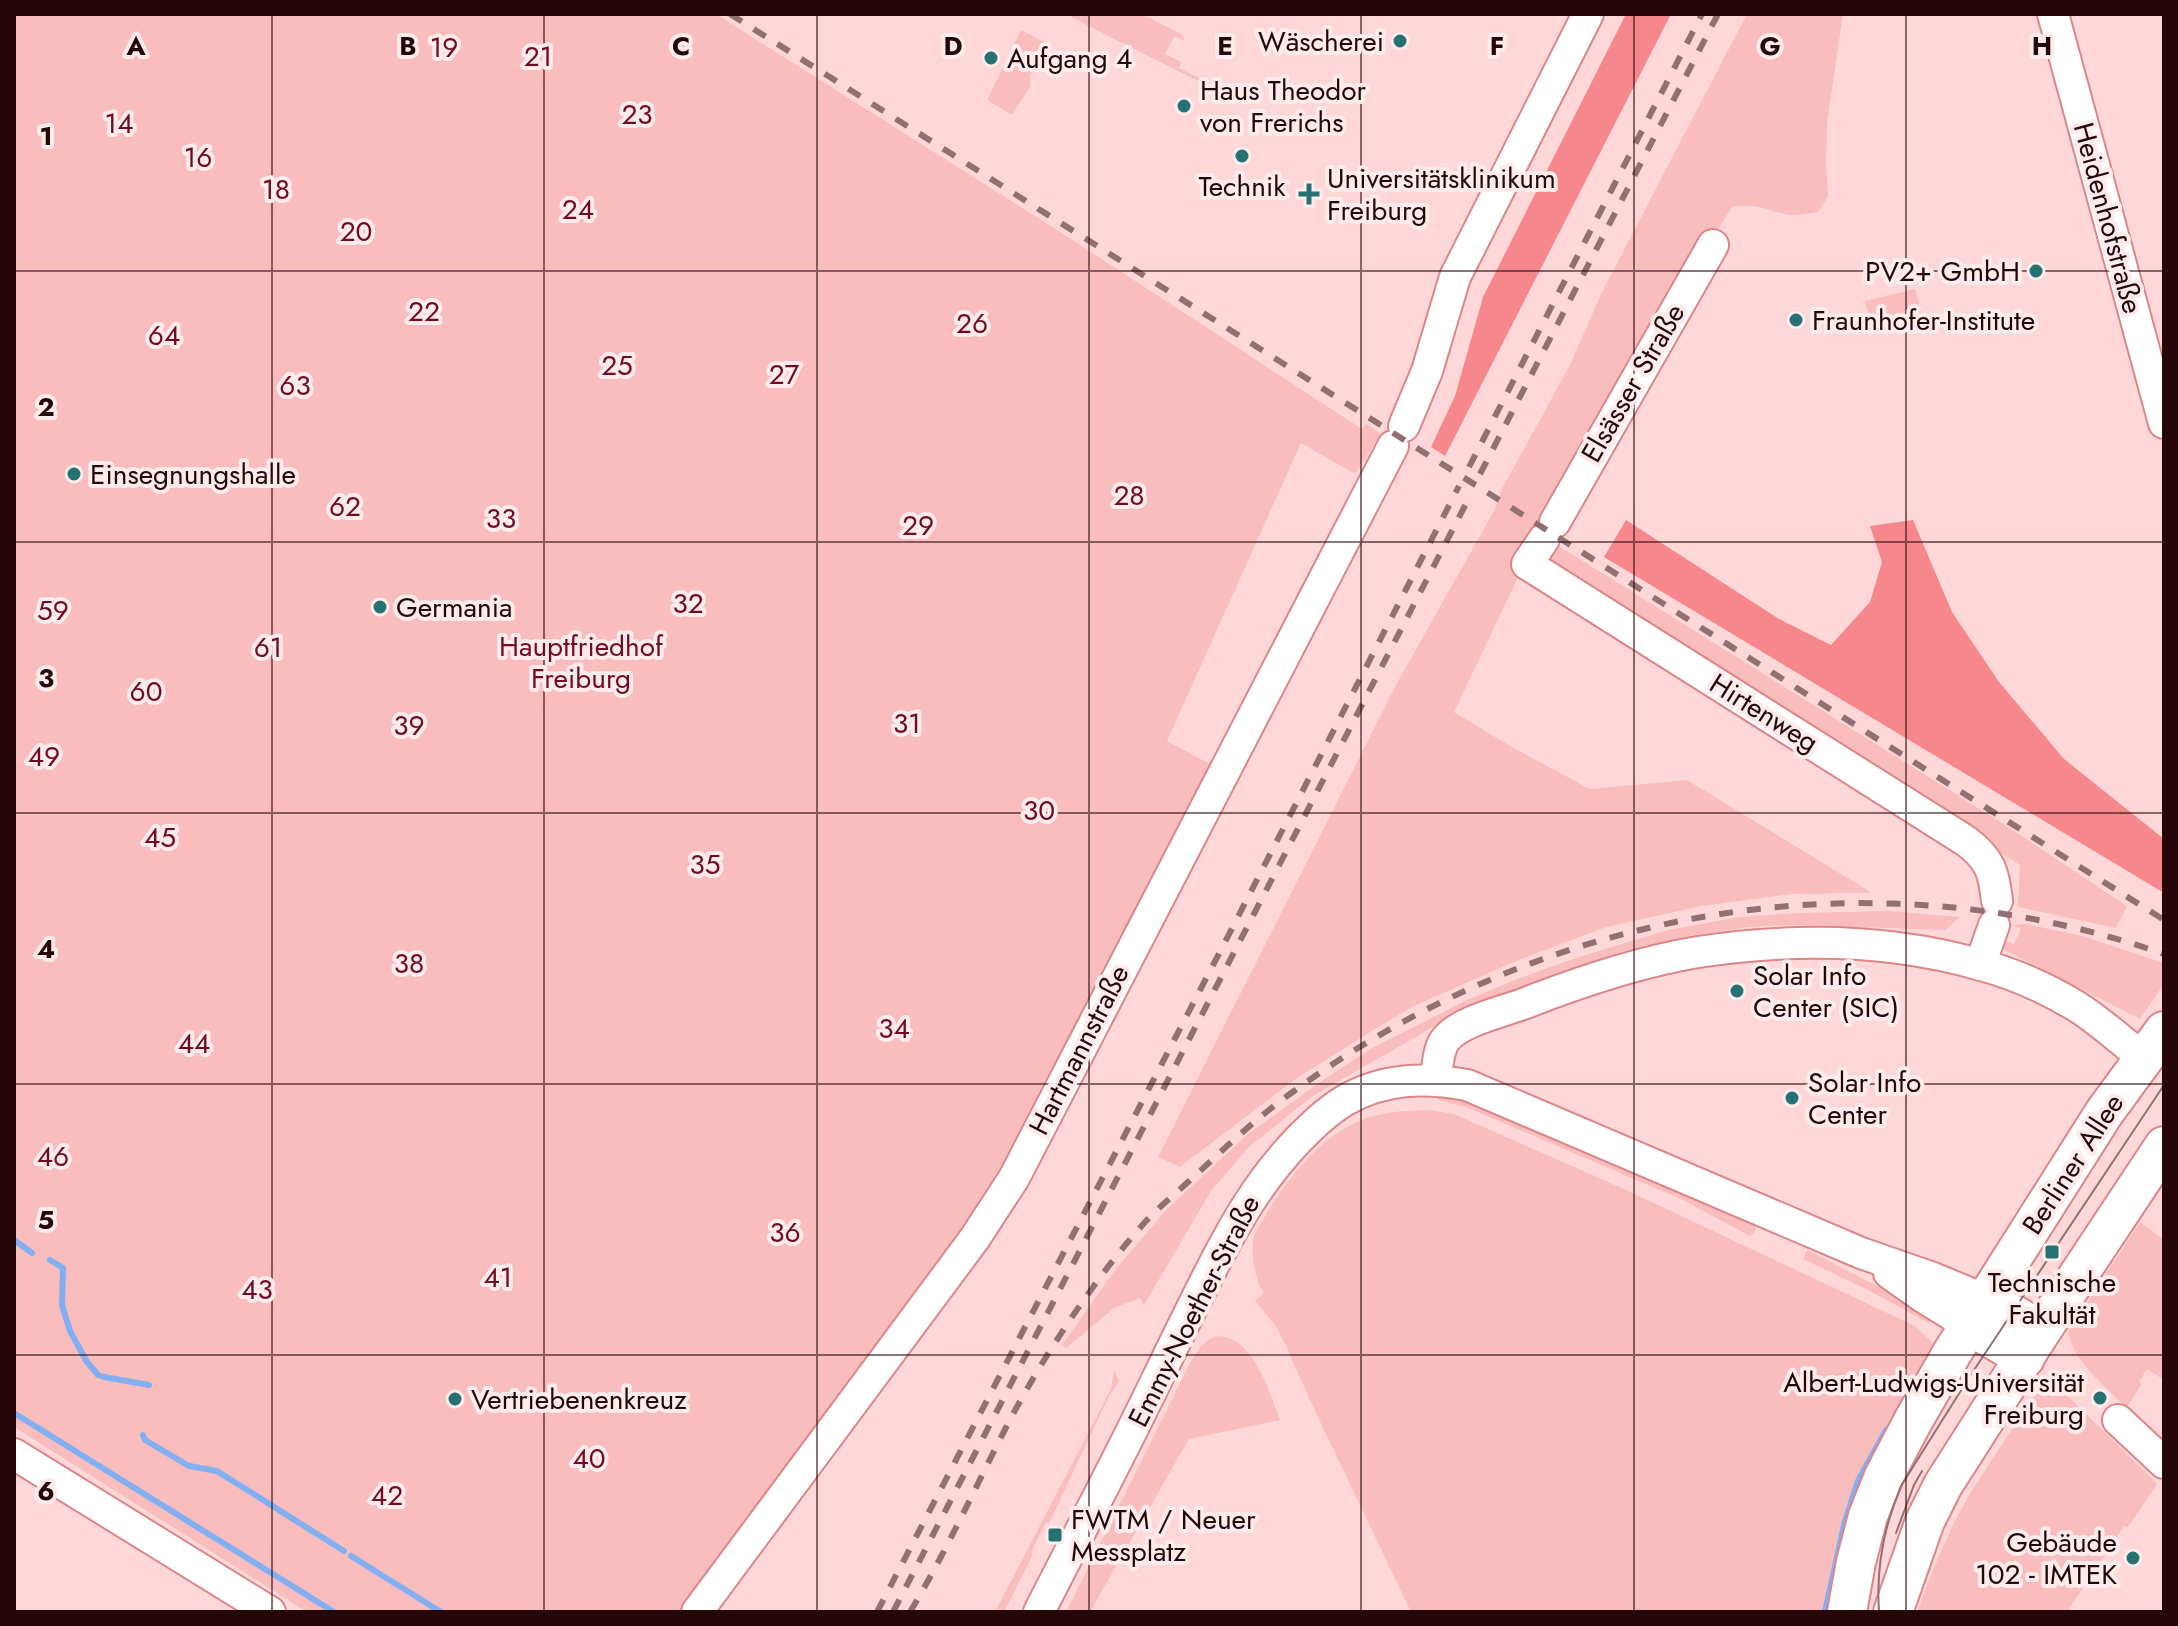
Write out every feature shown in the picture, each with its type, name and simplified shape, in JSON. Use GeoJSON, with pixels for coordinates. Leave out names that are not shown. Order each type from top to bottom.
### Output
{"type":"FeatureCollection","features":[{"type":"Feature","properties":{"kind":"main road","name":"Berliner Allee"},"geometry":{"type":"LineString","coordinates":[[1847,1612],[1868,1516],[1884,1476],[1913,1421],[2104,1113],[2154,1044]]}},
{"type":"Feature","properties":{"kind":"main road"},"geometry":{"type":"LineString","coordinates":[[1893,1612],[1925,1521],[1960,1457],[2164,1146]]}},
{"type":"Feature","properties":{"kind":"main road"},"geometry":{"type":"LineString","coordinates":[[1978,1313],[2020,1318],[2032,1346]]}},
{"type":"Feature","properties":{"kind":"street","name":"Hartmannstraße"},"geometry":{"type":"LineString","coordinates":[[697,1612],[975,1238],[1014,1178],[1398,436],[1427,371],[1455,277],[1588,14]]}},
{"type":"Feature","properties":{"kind":"street","name":"Heidenhofstraße"},"geometry":{"type":"LineString","coordinates":[[2053,14],[2164,423]]}},
{"type":"Feature","properties":{"kind":"street","name":"Elsässer Straße"},"geometry":{"type":"LineString","coordinates":[[1549,530],[1713,245]]}},
{"type":"Feature","properties":{"kind":"street","name":"Hirtenweg"},"geometry":{"type":"LineString","coordinates":[[1549,530],[1527,564],[1979,851],[1988,862],[1995,880],[1996,913],[1980,965]]}},
{"type":"Feature","properties":{"kind":"street"},"geometry":{"type":"LineString","coordinates":[[1435,1079],[1443,1041],[1456,1029],[1626,969],[1697,952],[1787,943],[1881,946],[1980,965],[2030,981],[2154,1044]]}},
{"type":"Feature","properties":{"kind":"street","name":"Emmy-Noether-Straße"},"geometry":{"type":"LineString","coordinates":[[1039,1612],[1242,1210],[1275,1164],[1319,1119],[1358,1094],[1394,1082],[1435,1079],[1489,1093],[1861,1253],[1948,1283],[1978,1313]]}},
{"type":"Feature","properties":{"kind":"street"},"geometry":{"type":"LineString","coordinates":[[2118,1420],[2164,1463]]}},
{"type":"Feature","properties":{"kind":"street"},"geometry":{"type":"LineString","coordinates":[[14,1454],[270,1612]]}},
{"type":"Feature","properties":{"kind":"green space","name":"Hauptfriedhof Freiburg"},"geometry":{"type":"Polygon","coordinates":[[[14,14],[716,14],[1068,237],[1362,429],[1366,424],[1381,434],[1355,474],[1301,443],[1167,741],[1219,769],[1007,1173],[954,1253],[682,1612],[307,1612],[14,1427],[14,14]]]}},
{"type":"Feature","properties":{"kind":"green space"},"geometry":{"type":"Polygon","coordinates":[[[1073,14],[1142,14],[1183,35],[1185,41],[1174,36],[1165,54],[1181,62],[1179,68],[1205,81],[1204,84],[1071,17],[1073,14]]]}},
{"type":"Feature","properties":{"kind":"green space"},"geometry":{"type":"Polygon","coordinates":[[[1747,14],[1843,14],[1827,123],[1828,196],[1818,212],[1801,214],[1791,215],[1748,206],[1732,207],[1683,285],[1539,533],[1454,712],[1590,789],[1687,780],[1872,893],[1792,894],[1701,906],[1606,927],[1516,961],[1414,1006],[1297,1078],[1180,1167],[1158,1157],[1396,685],[1495,509],[1502,489],[1571,363],[1601,294],[1747,14]]]}},
{"type":"Feature","properties":{"kind":"green space"},"geometry":{"type":"Polygon","coordinates":[[[1021,30],[1046,43],[1030,76],[1030,87],[1012,115],[987,100],[1021,30]]]}},
{"type":"Feature","properties":{"kind":"green space"},"geometry":{"type":"Polygon","coordinates":[[[1915,289],[1923,320],[1873,332],[1865,301],[1915,289]]]}},
{"type":"Feature","properties":{"kind":"green space"},"geometry":{"type":"Polygon","coordinates":[[[1551,541],[2002,823],[2127,906],[2116,928],[2018,907],[2020,865],[1549,565],[1551,541]]]}},
{"type":"Feature","properties":{"kind":"green space"},"geometry":{"type":"Polygon","coordinates":[[[1889,911],[1960,917],[1945,930],[1794,925],[1748,927],[1688,936],[1584,964],[1447,1019],[1311,1097],[1249,1147],[1211,1191],[1144,1305],[1140,1298],[1114,1308],[1066,1348],[1062,1345],[1115,1270],[1167,1209],[1248,1134],[1372,1048],[1465,1001],[1517,979],[1668,930],[1740,917],[1889,911]]]}},
{"type":"Feature","properties":{"kind":"green space"},"geometry":{"type":"Polygon","coordinates":[[[2025,924],[2079,935],[2164,963],[2164,984],[2140,1019],[2003,949],[2006,941],[2014,944],[2021,929],[2012,925],[2025,924]]]}},
{"type":"Feature","properties":{"kind":"green space"},"geometry":{"type":"Polygon","coordinates":[[[1436,1096],[1465,1096],[1689,1192],[1755,1226],[1755,1232],[1750,1236],[1683,1200],[1466,1107],[1438,1100],[1436,1096]]]}},
{"type":"Feature","properties":{"kind":"green space"},"geometry":{"type":"Polygon","coordinates":[[[1429,1110],[1454,1114],[1624,1189],[1915,1326],[1941,1351],[1835,1612],[1411,1612],[1286,1346],[1275,1325],[1255,1301],[1264,1293],[1256,1273],[1253,1240],[1282,1190],[1329,1139],[1374,1116],[1429,1110]]]}},
{"type":"Feature","properties":{"kind":"green space"},"geometry":{"type":"Polygon","coordinates":[[[2140,1222],[2164,1240],[2164,1374],[2161,1378],[2147,1369],[2139,1382],[2142,1384],[2126,1408],[2083,1364],[2068,1332],[2140,1222]]]}},
{"type":"Feature","properties":{"kind":"green space"},"geometry":{"type":"Polygon","coordinates":[[[1807,1250],[1926,1311],[1933,1318],[1929,1323],[1803,1259],[1807,1250]]]}},
{"type":"Feature","properties":{"kind":"green space"},"geometry":{"type":"Polygon","coordinates":[[[1217,1336],[1230,1338],[1250,1355],[1265,1381],[1280,1420],[1189,1439],[1090,1612],[1066,1612],[1191,1361],[1205,1343],[1217,1336]]]}},
{"type":"Feature","properties":{"kind":"green space"},"geometry":{"type":"Polygon","coordinates":[[[1114,1370],[1119,1381],[1049,1523],[1046,1522],[1004,1612],[995,1612],[1111,1389],[1114,1370]]]}},
{"type":"Feature","properties":{"kind":"green space"},"geometry":{"type":"Polygon","coordinates":[[[2043,1389],[2069,1397],[2157,1484],[2128,1527],[2124,1526],[2067,1612],[1917,1612],[1958,1515],[2035,1395],[2043,1389]]]}},
{"type":"Feature","properties":{"kind":"shaded area"},"geometry":{"type":"Polygon","coordinates":[[[1626,14],[1671,14],[1445,456],[1431,447],[1455,396],[1483,297],[1626,14]]]}},
{"type":"Feature","properties":{"kind":"shaded area"},"geometry":{"type":"Polygon","coordinates":[[[1626,520],[1779,619],[1831,645],[1870,602],[1882,562],[1870,526],[1913,520],[1952,612],[1999,682],[2064,759],[2164,839],[2164,893],[1604,557],[1626,520]]]}},
{"type":"Feature","properties":{"kind":"waterway"},"geometry":{"type":"LineString","coordinates":[[14,1240],[32,1253]]}},
{"type":"Feature","properties":{"kind":"waterway"},"geometry":{"type":"LineString","coordinates":[[50,1260],[63,1268],[62,1305],[70,1331],[87,1362],[98,1375],[149,1385]]}},
{"type":"Feature","properties":{"kind":"waterway"},"geometry":{"type":"LineString","coordinates":[[14,1413],[334,1612]]}},
{"type":"Feature","properties":{"kind":"waterway"},"geometry":{"type":"LineString","coordinates":[[1825,1612],[1844,1525],[1858,1481],[1886,1430]]}},
{"type":"Feature","properties":{"kind":"waterway"},"geometry":{"type":"LineString","coordinates":[[143,1435],[145,1440],[189,1466],[217,1471],[344,1551]]}},
{"type":"Feature","properties":{"kind":"waterway"},"geometry":{"type":"LineString","coordinates":[[351,1556],[441,1612]]}},
{"type":"Feature","properties":{"kind":"tram line"},"geometry":{"type":"LineString","coordinates":[[1879,1612],[1882,1548],[1901,1486],[1970,1376],[2164,1085]]}},
{"type":"Feature","properties":{"kind":"tram line"},"geometry":{"type":"LineString","coordinates":[[1896,1533],[1922,1471]]}},
{"type":"Feature","properties":{"kind":"railway"},"geometry":{"type":"LineString","coordinates":[[730,14],[2164,920]]}},
{"type":"Feature","properties":{"kind":"railway"},"geometry":{"type":"LineString","coordinates":[[1469,467],[1702,14]]}},
{"type":"Feature","properties":{"kind":"railway"},"geometry":{"type":"LineString","coordinates":[[1480,474],[1718,14]]}},
{"type":"Feature","properties":{"kind":"railway"},"geometry":{"type":"LineString","coordinates":[[877,1612],[1459,486]]}},
{"type":"Feature","properties":{"kind":"railway"},"geometry":{"type":"LineString","coordinates":[[893,1612],[1471,494]]}},
{"type":"Feature","properties":{"kind":"railway"},"geometry":{"type":"LineString","coordinates":[[910,1612],[1026,1391],[1074,1314],[1128,1242],[1158,1209],[1269,1110],[1391,1028],[1494,978],[1602,940],[1712,915],[1825,904],[1939,906],[2052,923],[2164,954]]}},
{"type":"Feature","properties":{"kind":"place","name":"Wäscherei"},"geometry":{"type":"Point","coordinates":[1400,41]}},
{"type":"Feature","properties":{"kind":"place","name":"Aufgang 4"},"geometry":{"type":"Point","coordinates":[991,58]}},
{"type":"Feature","properties":{"kind":"place","name":"Haus Theodor von Frerichs"},"geometry":{"type":"Point","coordinates":[1184,106]}},
{"type":"Feature","properties":{"kind":"place","name":"Technik"},"geometry":{"type":"Point","coordinates":[1242,156]}},
{"type":"Feature","properties":{"kind":"place","name":"Universitätsklinikum Freiburg"},"geometry":{"type":"Point","coordinates":[1309,194]}},
{"type":"Feature","properties":{"kind":"place","name":"PV2+ GmbH"},"geometry":{"type":"Point","coordinates":[2036,271]}},
{"type":"Feature","properties":{"kind":"place","name":"Fraunhofer-Institute"},"geometry":{"type":"Point","coordinates":[1796,320]}},
{"type":"Feature","properties":{"kind":"place","name":"Einsegnungshalle"},"geometry":{"type":"Point","coordinates":[74,474]}},
{"type":"Feature","properties":{"kind":"place","name":"Germania"},"geometry":{"type":"Point","coordinates":[380,607]}},
{"type":"Feature","properties":{"kind":"place","name":"Solar Info Center (SIC)"},"geometry":{"type":"Point","coordinates":[1737,991]}},
{"type":"Feature","properties":{"kind":"place","name":"Solar Info Center"},"geometry":{"type":"Point","coordinates":[1792,1098]}},
{"type":"Feature","properties":{"kind":"place","name":"Technische Fakultät"},"geometry":{"type":"Point","coordinates":[2052,1252]}},
{"type":"Feature","properties":{"kind":"place","name":"Albert-Ludwigs-Universität Freiburg"},"geometry":{"type":"Point","coordinates":[2100,1398]}},
{"type":"Feature","properties":{"kind":"place","name":"Vertriebenenkreuz"},"geometry":{"type":"Point","coordinates":[455,1399]}},
{"type":"Feature","properties":{"kind":"place","name":"FWTM / Neuer Messplatz"},"geometry":{"type":"Point","coordinates":[1055,1535]}},
{"type":"Feature","properties":{"kind":"place","name":"Gebäude 102 - IMTEK"},"geometry":{"type":"Point","coordinates":[2133,1558]}},
{"type":"Feature","properties":{"kind":"park label","name":"19"},"geometry":{"type":"Point","coordinates":[444,47]}},
{"type":"Feature","properties":{"kind":"park label","name":"21"},"geometry":{"type":"Point","coordinates":[538,56]}},
{"type":"Feature","properties":{"kind":"park label","name":"23"},"geometry":{"type":"Point","coordinates":[637,114]}},
{"type":"Feature","properties":{"kind":"park label","name":"14"},"geometry":{"type":"Point","coordinates":[119,123]}},
{"type":"Feature","properties":{"kind":"park label","name":"16"},"geometry":{"type":"Point","coordinates":[198,157]}},
{"type":"Feature","properties":{"kind":"park label","name":"18"},"geometry":{"type":"Point","coordinates":[276,189]}},
{"type":"Feature","properties":{"kind":"park label","name":"24"},"geometry":{"type":"Point","coordinates":[578,209]}},
{"type":"Feature","properties":{"kind":"park label","name":"20"},"geometry":{"type":"Point","coordinates":[356,231]}},
{"type":"Feature","properties":{"kind":"park label","name":"22"},"geometry":{"type":"Point","coordinates":[424,311]}},
{"type":"Feature","properties":{"kind":"park label","name":"26"},"geometry":{"type":"Point","coordinates":[972,323]}},
{"type":"Feature","properties":{"kind":"park label","name":"64"},"geometry":{"type":"Point","coordinates":[164,335]}},
{"type":"Feature","properties":{"kind":"park label","name":"25"},"geometry":{"type":"Point","coordinates":[617,365]}},
{"type":"Feature","properties":{"kind":"park label","name":"27"},"geometry":{"type":"Point","coordinates":[784,374]}},
{"type":"Feature","properties":{"kind":"park label","name":"63"},"geometry":{"type":"Point","coordinates":[295,385]}},
{"type":"Feature","properties":{"kind":"park label","name":"28"},"geometry":{"type":"Point","coordinates":[1129,495]}},
{"type":"Feature","properties":{"kind":"park label","name":"62"},"geometry":{"type":"Point","coordinates":[345,506]}},
{"type":"Feature","properties":{"kind":"park label","name":"33"},"geometry":{"type":"Point","coordinates":[501,518]}},
{"type":"Feature","properties":{"kind":"park label","name":"29"},"geometry":{"type":"Point","coordinates":[918,525]}},
{"type":"Feature","properties":{"kind":"park label","name":"32"},"geometry":{"type":"Point","coordinates":[688,603]}},
{"type":"Feature","properties":{"kind":"park label","name":"59"},"geometry":{"type":"Point","coordinates":[53,610]}},
{"type":"Feature","properties":{"kind":"park label","name":"61"},"geometry":{"type":"Point","coordinates":[268,647]}},
{"type":"Feature","properties":{"kind":"park label","name":"60"},"geometry":{"type":"Point","coordinates":[146,691]}},
{"type":"Feature","properties":{"kind":"park label","name":"31"},"geometry":{"type":"Point","coordinates":[907,723]}},
{"type":"Feature","properties":{"kind":"park label","name":"39"},"geometry":{"type":"Point","coordinates":[409,725]}},
{"type":"Feature","properties":{"kind":"park label","name":"49"},"geometry":{"type":"Point","coordinates":[44,756]}},
{"type":"Feature","properties":{"kind":"park label","name":"30"},"geometry":{"type":"Point","coordinates":[1039,810]}},
{"type":"Feature","properties":{"kind":"park label","name":"45"},"geometry":{"type":"Point","coordinates":[160,837]}},
{"type":"Feature","properties":{"kind":"park label","name":"35"},"geometry":{"type":"Point","coordinates":[705,864]}},
{"type":"Feature","properties":{"kind":"park label","name":"38"},"geometry":{"type":"Point","coordinates":[409,963]}},
{"type":"Feature","properties":{"kind":"park label","name":"34"},"geometry":{"type":"Point","coordinates":[894,1028]}},
{"type":"Feature","properties":{"kind":"park label","name":"44"},"geometry":{"type":"Point","coordinates":[194,1043]}},
{"type":"Feature","properties":{"kind":"park label","name":"46"},"geometry":{"type":"Point","coordinates":[53,1156]}},
{"type":"Feature","properties":{"kind":"park label","name":"36"},"geometry":{"type":"Point","coordinates":[785,1232]}},
{"type":"Feature","properties":{"kind":"park label","name":"41"},"geometry":{"type":"Point","coordinates":[498,1277]}},
{"type":"Feature","properties":{"kind":"park label","name":"43"},"geometry":{"type":"Point","coordinates":[257,1289]}},
{"type":"Feature","properties":{"kind":"park label","name":"40"},"geometry":{"type":"Point","coordinates":[589,1458]}},
{"type":"Feature","properties":{"kind":"park label","name":"42"},"geometry":{"type":"Point","coordinates":[387,1495]}}]}
